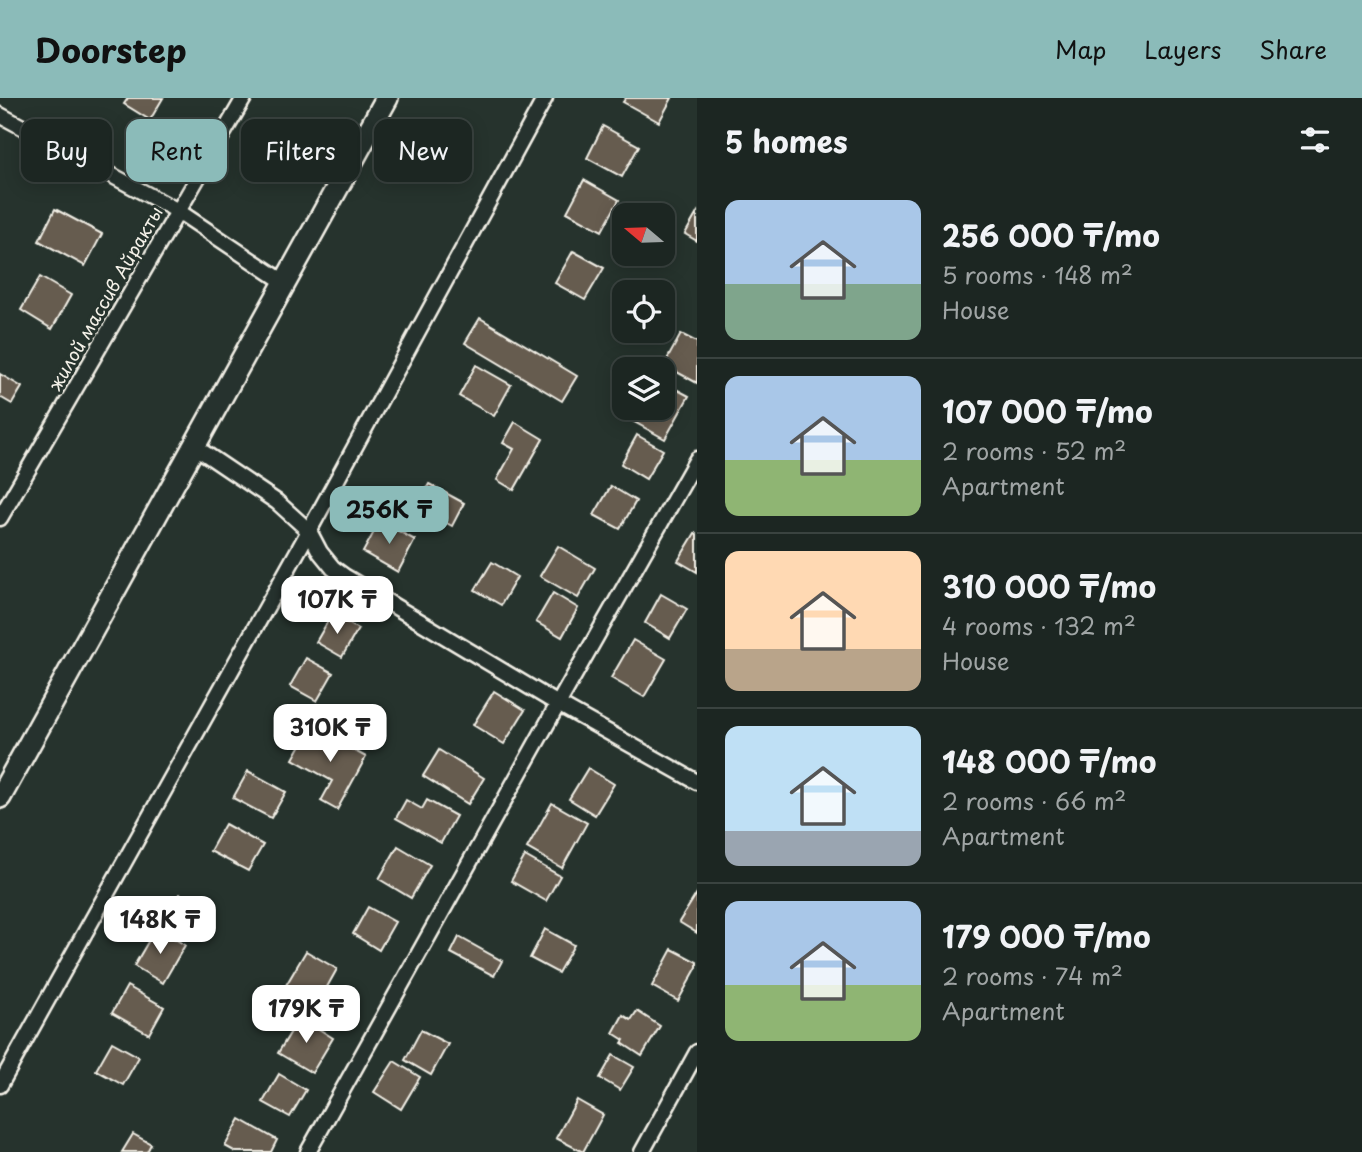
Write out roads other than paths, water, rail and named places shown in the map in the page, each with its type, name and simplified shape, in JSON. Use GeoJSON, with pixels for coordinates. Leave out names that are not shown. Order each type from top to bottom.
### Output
{"type":"FeatureCollection","features":[{"type":"Feature","properties":{"kind":"main road"},"geometry":{"type":"LineString","coordinates":[[0,797],[387,98]]}},
{"type":"Feature","properties":{"kind":"street","name":"жилой массив Айракты"},"geometry":{"type":"LineString","coordinates":[[0,518],[244,98]]}},
{"type":"Feature","properties":{"kind":"street"},"geometry":{"type":"LineString","coordinates":[[0,1085],[309,531],[545,98]]}},
{"type":"Feature","properties":{"kind":"street"},"geometry":{"type":"LineString","coordinates":[[0,115],[178,211],[284,282]]}},
{"type":"Feature","properties":{"kind":"street"},"geometry":{"type":"LineString","coordinates":[[194,446],[277,502],[309,531],[320,552],[333,568],[344,576],[558,704],[697,782]]}},
{"type":"Feature","properties":{"kind":"street"},"geometry":{"type":"LineString","coordinates":[[308,1152],[697,459]]}},
{"type":"Feature","properties":{"kind":"street"},"geometry":{"type":"LineString","coordinates":[[642,1152],[697,1052]]}}]}
